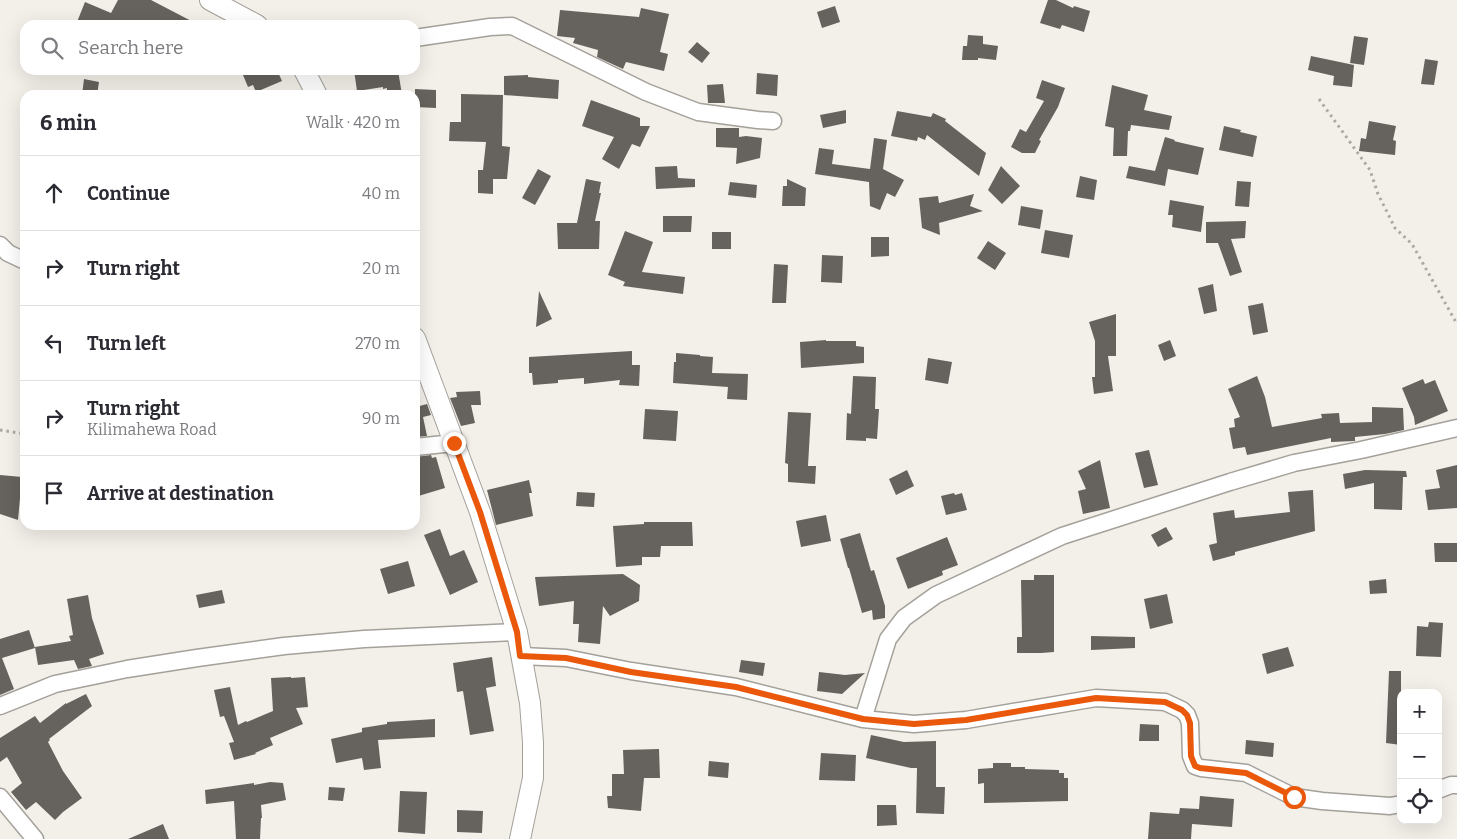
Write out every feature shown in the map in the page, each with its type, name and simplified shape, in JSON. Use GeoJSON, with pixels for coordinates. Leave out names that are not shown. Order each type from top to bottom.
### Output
{"type":"FeatureCollection","features":[{"type":"Feature","properties":{"kind":"street"},"geometry":{"type":"LineString","coordinates":[[210,0],[248,20]]}},
{"type":"Feature","properties":{"kind":"street"},"geometry":{"type":"LineString","coordinates":[[420,37],[490,27],[512,26],[646,92],[698,112],[773,121]]}},
{"type":"Feature","properties":{"kind":"street"},"geometry":{"type":"LineString","coordinates":[[307,75],[314,90]]}},
{"type":"Feature","properties":{"kind":"street"},"geometry":{"type":"LineString","coordinates":[[0,245],[8,253],[20,259]]}},
{"type":"Feature","properties":{"kind":"street"},"geometry":{"type":"LineString","coordinates":[[420,351],[480,512],[517,632],[530,703],[533,742],[533,778],[520,839]]}},
{"type":"Feature","properties":{"kind":"street"},"geometry":{"type":"LineString","coordinates":[[863,719],[888,639],[904,618],[936,595],[1062,536],[1211,488],[1294,463],[1457,428]]}},
{"type":"Feature","properties":{"kind":"street"},"geometry":{"type":"LineString","coordinates":[[420,446],[454,443]]}},
{"type":"Feature","properties":{"kind":"street"},"geometry":{"type":"LineString","coordinates":[[0,706],[55,684],[197,658],[284,646],[364,639],[517,632]]}},
{"type":"Feature","properties":{"kind":"street"},"geometry":{"type":"LineString","coordinates":[[520,656],[566,658],[631,672],[736,687],[863,719],[914,724],[966,720],[1096,698],[1165,702],[1182,710],[1187,715],[1190,723],[1191,756],[1195,766],[1246,773],[1294,797],[1390,806],[1397,805]]}},
{"type":"Feature","properties":{"kind":"street"},"geometry":{"type":"LineString","coordinates":[[1442,788],[1457,785]]}},
{"type":"Feature","properties":{"kind":"street"},"geometry":{"type":"LineString","coordinates":[[0,797],[36,839]]}},
{"type":"Feature","properties":{"kind":"path"},"geometry":{"type":"LineString","coordinates":[[1319,99],[1370,170],[1378,194],[1395,228],[1412,244],[1457,324]]}},
{"type":"Feature","properties":{"kind":"path"},"geometry":{"type":"LineString","coordinates":[[0,430],[20,433]]}},
{"type":"Feature","properties":{"kind":"building"},"geometry":{"type":"Polygon","coordinates":[[[118,0],[151,0],[189,20],[78,20],[85,2],[111,13],[118,0]]]}},
{"type":"Feature","properties":{"kind":"building"},"geometry":{"type":"Polygon","coordinates":[[[1048,0],[1056,0],[1073,8],[1074,6],[1090,11],[1084,32],[1062,25],[1060,29],[1040,23],[1048,0]]]}},
{"type":"Feature","properties":{"kind":"building"},"geometry":{"type":"Polygon","coordinates":[[[835,6],[840,22],[822,28],[817,12],[835,6]]]}},
{"type":"Feature","properties":{"kind":"building"},"geometry":{"type":"Polygon","coordinates":[[[641,8],[669,14],[660,52],[668,54],[664,71],[626,62],[623,69],[597,57],[598,50],[573,43],[575,38],[557,36],[560,10],[639,17],[641,8]]]}},
{"type":"Feature","properties":{"kind":"building"},"geometry":{"type":"Polygon","coordinates":[[[968,35],[983,36],[983,44],[998,46],[996,60],[978,58],[978,60],[962,60],[963,46],[967,46],[968,35]]]}},
{"type":"Feature","properties":{"kind":"building"},"geometry":{"type":"Polygon","coordinates":[[[1354,36],[1368,38],[1364,65],[1350,63],[1354,36]]]}},
{"type":"Feature","properties":{"kind":"building"},"geometry":{"type":"Polygon","coordinates":[[[697,42],[710,53],[702,63],[688,52],[697,42]]]}},
{"type":"Feature","properties":{"kind":"building"},"geometry":{"type":"Polygon","coordinates":[[[1311,56],[1354,65],[1352,87],[1333,85],[1334,76],[1308,70],[1311,56]]]}},
{"type":"Feature","properties":{"kind":"building"},"geometry":{"type":"Polygon","coordinates":[[[1425,59],[1438,61],[1434,85],[1421,84],[1425,59]]]}},
{"type":"Feature","properties":{"kind":"building"},"geometry":{"type":"Polygon","coordinates":[[[757,73],[778,75],[777,96],[756,94],[757,73]]]}},
{"type":"Feature","properties":{"kind":"building"},"geometry":{"type":"Polygon","coordinates":[[[243,75],[279,75],[282,81],[261,90],[255,90],[253,85],[248,87],[243,75]]]}},
{"type":"Feature","properties":{"kind":"building"},"geometry":{"type":"Polygon","coordinates":[[[355,75],[399,75],[401,90],[387,90],[387,88],[383,89],[383,87],[357,90],[355,75]]]}},
{"type":"Feature","properties":{"kind":"building"},"geometry":{"type":"Polygon","coordinates":[[[528,75],[528,77],[559,80],[558,99],[504,95],[504,76],[528,75]]]}},
{"type":"Feature","properties":{"kind":"building"},"geometry":{"type":"Polygon","coordinates":[[[84,79],[99,82],[98,90],[83,90],[84,79]]]}},
{"type":"Feature","properties":{"kind":"building"},"geometry":{"type":"Polygon","coordinates":[[[1042,80],[1065,88],[1058,107],[1039,140],[1041,141],[1035,153],[1022,153],[1011,147],[1020,129],[1026,132],[1044,101],[1036,98],[1042,80]]]}},
{"type":"Feature","properties":{"kind":"building"},"geometry":{"type":"Polygon","coordinates":[[[723,84],[725,103],[708,103],[707,85],[723,84]]]}},
{"type":"Feature","properties":{"kind":"building"},"geometry":{"type":"Polygon","coordinates":[[[1112,85],[1148,95],[1144,110],[1172,116],[1169,130],[1131,125],[1130,131],[1128,131],[1127,156],[1113,156],[1114,128],[1105,126],[1112,85]]]}},
{"type":"Feature","properties":{"kind":"building"},"geometry":{"type":"Polygon","coordinates":[[[415,89],[436,90],[436,108],[420,107],[420,90],[415,89]]]}},
{"type":"Feature","properties":{"kind":"building"},"geometry":{"type":"Polygon","coordinates":[[[461,94],[503,95],[502,146],[510,147],[507,179],[493,179],[493,194],[478,193],[478,170],[483,170],[486,142],[449,141],[450,122],[461,122],[461,94]]]}},
{"type":"Feature","properties":{"kind":"building"},"geometry":{"type":"Polygon","coordinates":[[[591,100],[640,118],[640,126],[650,126],[640,147],[632,144],[619,169],[602,159],[614,137],[582,126],[591,100]]]}},
{"type":"Feature","properties":{"kind":"building"},"geometry":{"type":"Polygon","coordinates":[[[846,110],[846,123],[823,128],[820,115],[846,110]]]}},
{"type":"Feature","properties":{"kind":"building"},"geometry":{"type":"Polygon","coordinates":[[[897,111],[931,117],[933,113],[946,119],[945,121],[986,153],[979,176],[927,135],[925,140],[918,137],[917,141],[891,136],[897,111]]]}},
{"type":"Feature","properties":{"kind":"building"},"geometry":{"type":"Polygon","coordinates":[[[1369,121],[1396,126],[1393,140],[1396,141],[1395,155],[1359,151],[1361,138],[1366,139],[1369,121]]]}},
{"type":"Feature","properties":{"kind":"building"},"geometry":{"type":"Polygon","coordinates":[[[1224,126],[1257,136],[1253,157],[1219,150],[1224,126]]]}},
{"type":"Feature","properties":{"kind":"building"},"geometry":{"type":"Polygon","coordinates":[[[716,128],[739,128],[739,137],[762,138],[760,158],[736,164],[737,148],[716,147],[716,128]]]}},
{"type":"Feature","properties":{"kind":"building"},"geometry":{"type":"Polygon","coordinates":[[[1165,137],[1204,148],[1198,175],[1168,169],[1165,186],[1126,178],[1129,166],[1155,171],[1165,137]]]}},
{"type":"Feature","properties":{"kind":"building"},"geometry":{"type":"Polygon","coordinates":[[[874,138],[887,140],[883,169],[904,180],[895,197],[887,193],[880,210],[870,206],[869,182],[815,174],[819,148],[834,150],[832,164],[870,169],[874,138]]]}},
{"type":"Feature","properties":{"kind":"building"},"geometry":{"type":"Polygon","coordinates":[[[677,166],[678,178],[695,179],[695,187],[656,189],[655,167],[677,166]]]}},
{"type":"Feature","properties":{"kind":"building"},"geometry":{"type":"Polygon","coordinates":[[[1001,166],[1020,186],[1002,204],[988,190],[1001,166]]]}},
{"type":"Feature","properties":{"kind":"building"},"geometry":{"type":"Polygon","coordinates":[[[538,169],[551,176],[535,205],[522,198],[538,169]]]}},
{"type":"Feature","properties":{"kind":"building"},"geometry":{"type":"Polygon","coordinates":[[[1080,176],[1097,180],[1094,200],[1076,197],[1080,176]]]}},
{"type":"Feature","properties":{"kind":"building"},"geometry":{"type":"Polygon","coordinates":[[[586,179],[601,182],[599,193],[601,193],[595,221],[600,221],[599,249],[558,249],[557,223],[577,223],[586,179]]]}},
{"type":"Feature","properties":{"kind":"building"},"geometry":{"type":"Polygon","coordinates":[[[787,179],[806,188],[805,206],[782,206],[783,186],[787,186],[787,179]]]}},
{"type":"Feature","properties":{"kind":"building"},"geometry":{"type":"Polygon","coordinates":[[[1237,181],[1251,182],[1249,207],[1235,206],[1237,181]]]}},
{"type":"Feature","properties":{"kind":"building"},"geometry":{"type":"Polygon","coordinates":[[[730,182],[757,185],[756,198],[728,195],[730,182]]]}},
{"type":"Feature","properties":{"kind":"building"},"geometry":{"type":"Polygon","coordinates":[[[974,194],[970,206],[983,211],[939,223],[940,235],[922,228],[919,198],[938,196],[939,203],[974,194]]]}},
{"type":"Feature","properties":{"kind":"building"},"geometry":{"type":"Polygon","coordinates":[[[1170,200],[1204,206],[1201,232],[1172,227],[1173,215],[1168,215],[1170,200]]]}},
{"type":"Feature","properties":{"kind":"building"},"geometry":{"type":"Polygon","coordinates":[[[1021,206],[1043,210],[1040,229],[1018,225],[1021,206]]]}},
{"type":"Feature","properties":{"kind":"building"},"geometry":{"type":"Polygon","coordinates":[[[663,216],[692,216],[691,232],[663,232],[663,216]]]}},
{"type":"Feature","properties":{"kind":"building"},"geometry":{"type":"Polygon","coordinates":[[[1246,221],[1245,238],[1231,239],[1242,272],[1230,276],[1218,243],[1206,243],[1206,222],[1246,221]]]}},
{"type":"Feature","properties":{"kind":"building"},"geometry":{"type":"Polygon","coordinates":[[[1045,230],[1073,235],[1069,258],[1041,253],[1045,230]]]}},
{"type":"Feature","properties":{"kind":"building"},"geometry":{"type":"Polygon","coordinates":[[[625,231],[653,242],[642,272],[685,277],[683,294],[623,286],[625,282],[608,275],[625,231]]]}},
{"type":"Feature","properties":{"kind":"building"},"geometry":{"type":"Polygon","coordinates":[[[712,232],[731,232],[731,249],[712,249],[712,232]]]}},
{"type":"Feature","properties":{"kind":"building"},"geometry":{"type":"Polygon","coordinates":[[[871,237],[889,237],[889,256],[871,257],[871,237]]]}},
{"type":"Feature","properties":{"kind":"building"},"geometry":{"type":"Polygon","coordinates":[[[988,241],[1006,253],[995,270],[977,258],[988,241]]]}},
{"type":"Feature","properties":{"kind":"building"},"geometry":{"type":"Polygon","coordinates":[[[822,255],[843,256],[842,283],[821,282],[822,255]]]}},
{"type":"Feature","properties":{"kind":"building"},"geometry":{"type":"Polygon","coordinates":[[[774,264],[788,265],[786,303],[772,303],[774,264]]]}},
{"type":"Feature","properties":{"kind":"building"},"geometry":{"type":"Polygon","coordinates":[[[1213,284],[1217,311],[1204,314],[1198,288],[1213,284]]]}},
{"type":"Feature","properties":{"kind":"building"},"geometry":{"type":"Polygon","coordinates":[[[539,291],[552,319],[536,327],[539,291]]]}},
{"type":"Feature","properties":{"kind":"building"},"geometry":{"type":"Polygon","coordinates":[[[1263,303],[1268,332],[1253,335],[1248,306],[1263,303]]]}},
{"type":"Feature","properties":{"kind":"building"},"geometry":{"type":"Polygon","coordinates":[[[1116,314],[1116,356],[1108,356],[1113,391],[1094,394],[1092,377],[1095,377],[1095,341],[1089,322],[1116,314]]]}},
{"type":"Feature","properties":{"kind":"building"},"geometry":{"type":"Polygon","coordinates":[[[826,340],[856,341],[856,346],[864,347],[864,363],[801,368],[800,342],[826,340]]]}},
{"type":"Feature","properties":{"kind":"building"},"geometry":{"type":"Polygon","coordinates":[[[1170,340],[1176,356],[1164,361],[1158,345],[1170,340]]]}},
{"type":"Feature","properties":{"kind":"building"},"geometry":{"type":"Polygon","coordinates":[[[632,351],[632,365],[640,365],[639,386],[619,385],[620,380],[584,384],[584,378],[558,380],[558,383],[533,385],[532,373],[529,373],[529,357],[632,351]]]}},
{"type":"Feature","properties":{"kind":"building"},"geometry":{"type":"Polygon","coordinates":[[[676,353],[713,357],[712,373],[748,374],[747,400],[727,399],[728,387],[673,383],[676,353]]]}},
{"type":"Feature","properties":{"kind":"building"},"geometry":{"type":"Polygon","coordinates":[[[928,358],[952,362],[948,384],[925,380],[928,358]]]}},
{"type":"Feature","properties":{"kind":"building"},"geometry":{"type":"Polygon","coordinates":[[[853,376],[876,377],[875,409],[879,409],[877,439],[866,438],[866,441],[846,440],[847,413],[851,414],[853,376]]]}},
{"type":"Feature","properties":{"kind":"building"},"geometry":{"type":"Polygon","coordinates":[[[1257,376],[1265,397],[1272,427],[1322,418],[1321,414],[1339,413],[1340,423],[1372,422],[1372,407],[1403,408],[1404,430],[1355,437],[1355,441],[1331,442],[1331,438],[1247,455],[1245,447],[1233,449],[1229,428],[1235,427],[1234,419],[1240,417],[1228,389],[1257,376]]]}},
{"type":"Feature","properties":{"kind":"building"},"geometry":{"type":"Polygon","coordinates":[[[1423,379],[1425,384],[1435,380],[1448,411],[1415,425],[1414,417],[1402,388],[1423,379]]]}},
{"type":"Feature","properties":{"kind":"building"},"geometry":{"type":"Polygon","coordinates":[[[480,391],[481,405],[471,405],[475,423],[461,426],[450,398],[457,397],[456,392],[480,391]]]}},
{"type":"Feature","properties":{"kind":"building"},"geometry":{"type":"Polygon","coordinates":[[[427,404],[431,415],[423,417],[427,436],[420,437],[420,406],[427,404]]]}},
{"type":"Feature","properties":{"kind":"building"},"geometry":{"type":"Polygon","coordinates":[[[645,409],[678,411],[676,441],[643,439],[645,409]]]}},
{"type":"Feature","properties":{"kind":"building"},"geometry":{"type":"Polygon","coordinates":[[[788,412],[811,413],[808,466],[816,466],[815,484],[788,482],[788,464],[785,463],[788,412]]]}},
{"type":"Feature","properties":{"kind":"building"},"geometry":{"type":"Polygon","coordinates":[[[1149,450],[1158,485],[1144,488],[1135,453],[1149,450]]]}},
{"type":"Feature","properties":{"kind":"building"},"geometry":{"type":"Polygon","coordinates":[[[431,455],[432,458],[436,457],[445,488],[420,496],[420,456],[431,455]]]}},
{"type":"Feature","properties":{"kind":"building"},"geometry":{"type":"Polygon","coordinates":[[[1100,460],[1110,508],[1083,514],[1078,491],[1086,489],[1078,471],[1100,460]]]}},
{"type":"Feature","properties":{"kind":"building"},"geometry":{"type":"Polygon","coordinates":[[[1457,465],[1457,508],[1428,510],[1425,490],[1440,488],[1436,470],[1457,465]]]}},
{"type":"Feature","properties":{"kind":"building"},"geometry":{"type":"Polygon","coordinates":[[[907,470],[914,486],[896,495],[889,479],[907,470]]]}},
{"type":"Feature","properties":{"kind":"building"},"geometry":{"type":"Polygon","coordinates":[[[1365,470],[1406,471],[1407,477],[1403,477],[1402,510],[1374,509],[1374,483],[1345,489],[1343,474],[1365,470]]]}},
{"type":"Feature","properties":{"kind":"building"},"geometry":{"type":"Polygon","coordinates":[[[0,475],[20,477],[18,520],[0,514],[0,475]]]}},
{"type":"Feature","properties":{"kind":"building"},"geometry":{"type":"Polygon","coordinates":[[[529,480],[532,493],[529,493],[533,516],[496,525],[487,490],[529,480]]]}},
{"type":"Feature","properties":{"kind":"building"},"geometry":{"type":"Polygon","coordinates":[[[1313,490],[1315,531],[1235,552],[1235,555],[1213,561],[1209,545],[1217,543],[1213,513],[1234,510],[1235,518],[1290,512],[1288,492],[1313,490]]]}},
{"type":"Feature","properties":{"kind":"building"},"geometry":{"type":"Polygon","coordinates":[[[577,492],[595,493],[594,507],[576,506],[577,492]]]}},
{"type":"Feature","properties":{"kind":"building"},"geometry":{"type":"Polygon","coordinates":[[[954,493],[955,495],[962,493],[967,510],[946,515],[941,496],[954,493]]]}},
{"type":"Feature","properties":{"kind":"building"},"geometry":{"type":"Polygon","coordinates":[[[826,515],[831,541],[801,547],[796,521],[826,515]]]}},
{"type":"Feature","properties":{"kind":"building"},"geometry":{"type":"Polygon","coordinates":[[[644,522],[692,522],[693,546],[661,546],[660,557],[642,557],[642,565],[616,567],[613,526],[644,524],[644,522]]]}},
{"type":"Feature","properties":{"kind":"building"},"geometry":{"type":"Polygon","coordinates":[[[1166,527],[1173,539],[1158,547],[1151,535],[1166,527]]]}},
{"type":"Feature","properties":{"kind":"building"},"geometry":{"type":"Polygon","coordinates":[[[440,529],[450,556],[464,550],[478,582],[450,595],[424,535],[440,529]]]}},
{"type":"Feature","properties":{"kind":"building"},"geometry":{"type":"Polygon","coordinates":[[[860,533],[871,571],[874,570],[885,606],[885,618],[873,620],[872,610],[862,613],[848,568],[840,539],[860,533]]]}},
{"type":"Feature","properties":{"kind":"building"},"geometry":{"type":"Polygon","coordinates":[[[947,537],[958,565],[942,571],[943,575],[908,589],[896,558],[947,537]]]}},
{"type":"Feature","properties":{"kind":"building"},"geometry":{"type":"Polygon","coordinates":[[[1434,543],[1457,543],[1457,562],[1435,562],[1434,543]]]}},
{"type":"Feature","properties":{"kind":"building"},"geometry":{"type":"Polygon","coordinates":[[[408,561],[415,586],[388,594],[380,569],[408,561]]]}},
{"type":"Feature","properties":{"kind":"building"},"geometry":{"type":"Polygon","coordinates":[[[623,574],[640,585],[639,601],[610,616],[603,606],[600,644],[578,642],[579,624],[573,624],[574,601],[539,606],[535,577],[623,574]]]}},
{"type":"Feature","properties":{"kind":"building"},"geometry":{"type":"Polygon","coordinates":[[[1034,575],[1054,575],[1054,652],[1017,653],[1017,637],[1022,637],[1021,580],[1034,580],[1034,575]]]}},
{"type":"Feature","properties":{"kind":"building"},"geometry":{"type":"Polygon","coordinates":[[[1386,579],[1387,593],[1370,594],[1369,581],[1386,579]]]}},
{"type":"Feature","properties":{"kind":"building"},"geometry":{"type":"Polygon","coordinates":[[[222,590],[225,603],[199,608],[196,595],[222,590]]]}},
{"type":"Feature","properties":{"kind":"building"},"geometry":{"type":"Polygon","coordinates":[[[1167,594],[1173,623],[1150,629],[1144,599],[1167,594]]]}},
{"type":"Feature","properties":{"kind":"building"},"geometry":{"type":"Polygon","coordinates":[[[88,595],[92,618],[104,654],[89,659],[92,666],[78,669],[74,660],[38,665],[35,647],[71,641],[69,636],[73,635],[67,599],[88,595]]]}},
{"type":"Feature","properties":{"kind":"building"},"geometry":{"type":"Polygon","coordinates":[[[1429,622],[1443,623],[1441,657],[1416,656],[1417,626],[1428,627],[1429,622]]]}},
{"type":"Feature","properties":{"kind":"building"},"geometry":{"type":"Polygon","coordinates":[[[29,630],[35,648],[2,658],[14,689],[0,695],[0,639],[29,630]]]}},
{"type":"Feature","properties":{"kind":"building"},"geometry":{"type":"Polygon","coordinates":[[[1091,636],[1135,637],[1135,648],[1091,650],[1091,636]]]}},
{"type":"Feature","properties":{"kind":"building"},"geometry":{"type":"Polygon","coordinates":[[[1288,647],[1294,666],[1267,674],[1262,654],[1288,647]]]}},
{"type":"Feature","properties":{"kind":"building"},"geometry":{"type":"Polygon","coordinates":[[[492,657],[496,686],[486,688],[494,731],[470,735],[463,691],[457,692],[453,663],[492,657]]]}},
{"type":"Feature","properties":{"kind":"building"},"geometry":{"type":"Polygon","coordinates":[[[741,660],[765,663],[763,676],[739,672],[741,660]]]}},
{"type":"Feature","properties":{"kind":"building"},"geometry":{"type":"Polygon","coordinates":[[[1389,671],[1401,671],[1401,689],[1397,689],[1397,744],[1386,743],[1389,671]]]}},
{"type":"Feature","properties":{"kind":"building"},"geometry":{"type":"Polygon","coordinates":[[[819,672],[845,675],[865,673],[842,694],[817,691],[819,672]]]}},
{"type":"Feature","properties":{"kind":"building"},"geometry":{"type":"Polygon","coordinates":[[[305,677],[308,707],[296,708],[303,724],[270,738],[273,745],[256,754],[234,760],[229,743],[234,742],[224,716],[220,717],[214,690],[230,687],[238,725],[273,711],[271,678],[305,677]]]}},
{"type":"Feature","properties":{"kind":"building"},"geometry":{"type":"Polygon","coordinates":[[[86,694],[92,706],[49,739],[48,742],[63,771],[82,798],[55,820],[36,802],[26,810],[11,792],[22,783],[7,757],[0,762],[0,738],[35,716],[40,723],[66,703],[86,694]]]}},
{"type":"Feature","properties":{"kind":"building"},"geometry":{"type":"Polygon","coordinates":[[[435,719],[435,737],[378,740],[381,768],[364,770],[362,758],[336,763],[331,739],[362,732],[362,728],[387,724],[387,722],[435,719]]]}},
{"type":"Feature","properties":{"kind":"building"},"geometry":{"type":"Polygon","coordinates":[[[1140,724],[1159,725],[1159,741],[1139,741],[1140,724]]]}},
{"type":"Feature","properties":{"kind":"building"},"geometry":{"type":"Polygon","coordinates":[[[871,735],[904,742],[936,741],[936,787],[945,787],[944,814],[916,813],[917,768],[866,758],[871,735]]]}},
{"type":"Feature","properties":{"kind":"building"},"geometry":{"type":"Polygon","coordinates":[[[1246,740],[1274,743],[1273,757],[1245,754],[1246,740]]]}},
{"type":"Feature","properties":{"kind":"building"},"geometry":{"type":"Polygon","coordinates":[[[659,749],[660,778],[644,778],[641,811],[608,808],[607,796],[612,796],[612,774],[624,774],[623,750],[659,749]]]}},
{"type":"Feature","properties":{"kind":"building"},"geometry":{"type":"Polygon","coordinates":[[[821,753],[856,755],[855,781],[819,780],[821,753]]]}},
{"type":"Feature","properties":{"kind":"building"},"geometry":{"type":"Polygon","coordinates":[[[709,761],[729,763],[728,778],[708,776],[709,761]]]}},
{"type":"Feature","properties":{"kind":"building"},"geometry":{"type":"Polygon","coordinates":[[[993,763],[1011,763],[1011,767],[1025,767],[1025,769],[1059,770],[1059,773],[1064,773],[1064,778],[1068,778],[1068,801],[984,803],[984,783],[978,784],[978,769],[993,768],[993,763]]]}},
{"type":"Feature","properties":{"kind":"building"},"geometry":{"type":"Polygon","coordinates":[[[270,782],[283,783],[286,800],[261,805],[260,839],[236,839],[234,801],[206,804],[205,790],[270,782]]]}},
{"type":"Feature","properties":{"kind":"building"},"geometry":{"type":"Polygon","coordinates":[[[329,787],[345,788],[343,801],[328,800],[329,787]]]}},
{"type":"Feature","properties":{"kind":"building"},"geometry":{"type":"Polygon","coordinates":[[[400,791],[427,792],[425,834],[398,832],[400,791]]]}},
{"type":"Feature","properties":{"kind":"building"},"geometry":{"type":"Polygon","coordinates":[[[1200,796],[1234,799],[1232,827],[1192,824],[1191,839],[1148,839],[1150,812],[1179,814],[1180,808],[1199,809],[1200,796]]]}},
{"type":"Feature","properties":{"kind":"building"},"geometry":{"type":"Polygon","coordinates":[[[877,805],[896,805],[897,825],[877,826],[877,805]]]}},
{"type":"Feature","properties":{"kind":"building"},"geometry":{"type":"Polygon","coordinates":[[[457,810],[483,811],[482,833],[457,832],[457,810]]]}},
{"type":"Feature","properties":{"kind":"building"},"geometry":{"type":"Polygon","coordinates":[[[163,824],[169,839],[128,839],[163,824]]]}},
{"type":"Feature","properties":{"kind":"route"},"geometry":{"type":"LineString","coordinates":[[454,443],[480,512],[517,632],[520,656],[566,658],[631,672],[736,687],[863,719],[914,724],[966,720],[1096,698],[1165,702],[1182,710],[1187,715],[1190,723],[1191,756],[1195,766],[1246,773],[1294,797]]}}]}
